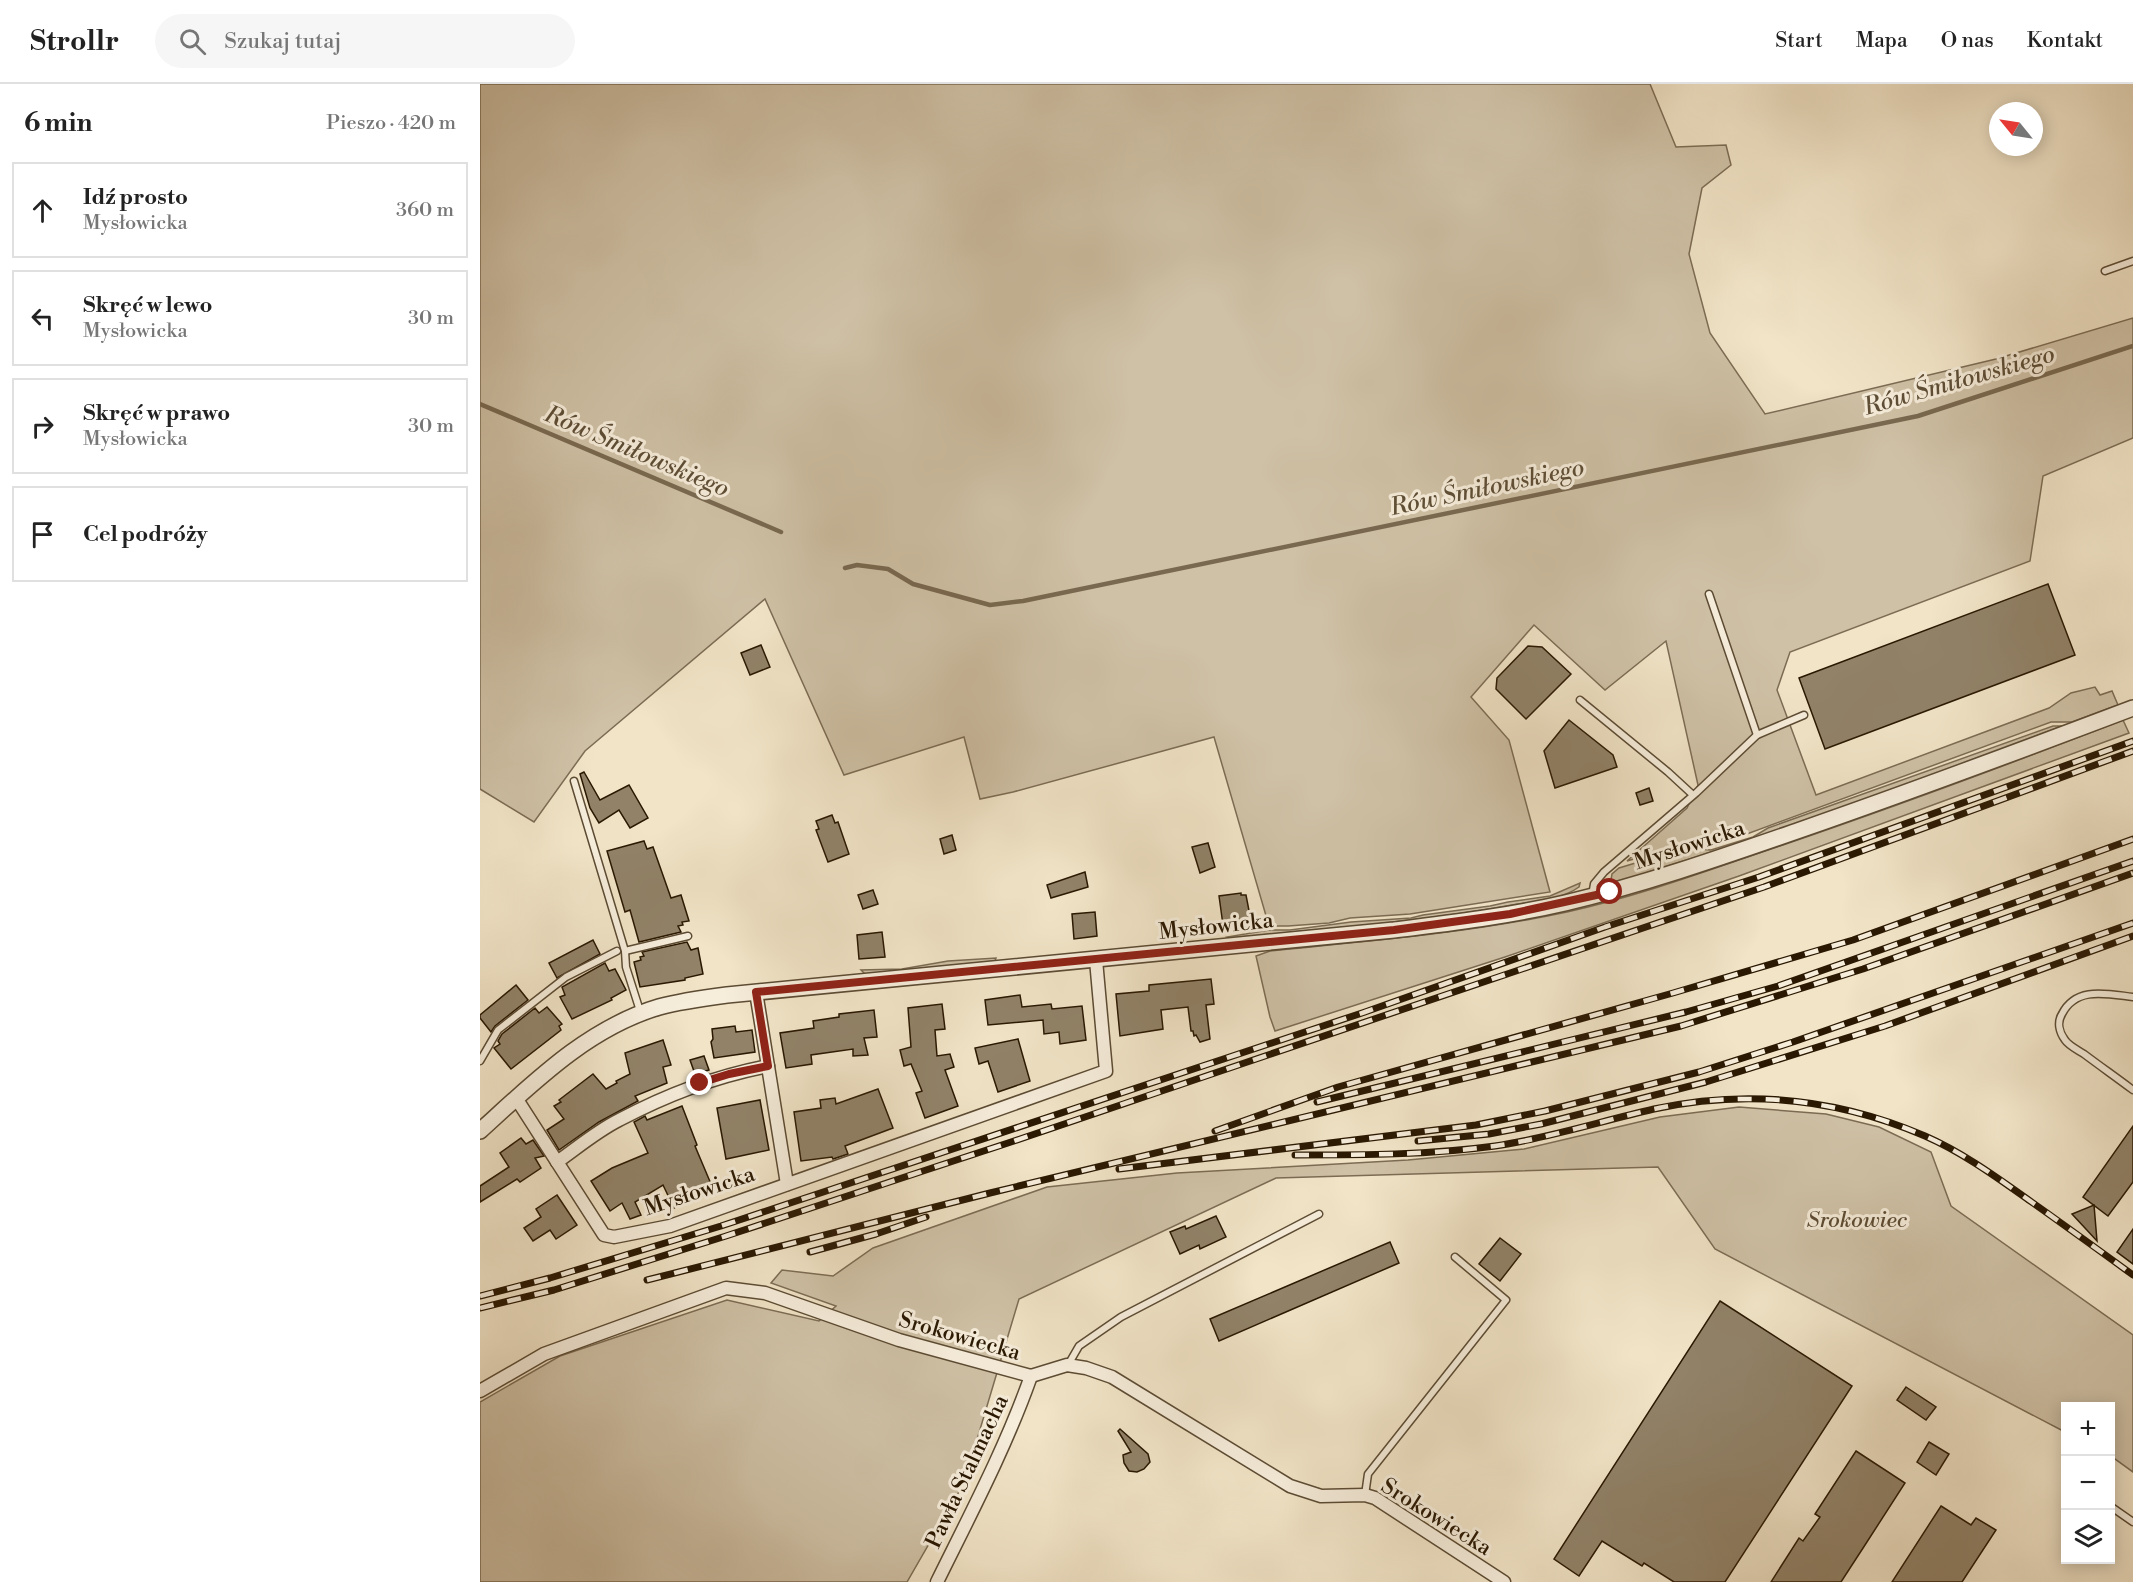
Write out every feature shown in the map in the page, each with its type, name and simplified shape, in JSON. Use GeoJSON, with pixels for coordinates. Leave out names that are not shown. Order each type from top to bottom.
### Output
{"type":"FeatureCollection","features":[{"type":"Feature","properties":{"kind":"street","name":"Mysłowicka"},"geometry":{"type":"LineString","coordinates":[[480,1131],[561,1060],[594,1036],[641,1014],[690,1000],[1438,925],[1510,914],[1592,896],[1706,862],[1868,806],[2133,708]]}},
{"type":"Feature","properties":{"kind":"street","name":"Mysłowicka"},"geometry":{"type":"LineString","coordinates":[[516,1098],[604,1235],[614,1237],[670,1227],[1106,1071],[1096,960]]}},
{"type":"Feature","properties":{"kind":"street","name":"Mysłowicka"},"geometry":{"type":"LineString","coordinates":[[756,992],[787,1184]]}},
{"type":"Feature","properties":{"kind":"street"},"geometry":{"type":"LineString","coordinates":[[557,1162],[618,1120],[700,1083],[768,1066]]}},
{"type":"Feature","properties":{"kind":"street","name":"Srokowiecka"},"geometry":{"type":"LineString","coordinates":[[480,1391],[544,1354],[690,1299],[726,1288],[765,1293],[899,1340],[1031,1376],[1067,1365],[1086,1368],[1112,1377],[1290,1486],[1321,1496],[1365,1495],[1375,1498],[1503,1582]]}},
{"type":"Feature","properties":{"kind":"street","name":"Pawła Stalmacha"},"geometry":{"type":"LineString","coordinates":[[937,1582],[982,1488],[1031,1376]]}},
{"type":"Feature","properties":{"kind":"lane"},"geometry":{"type":"LineString","coordinates":[[2105,271],[2133,261]]}},
{"type":"Feature","properties":{"kind":"lane"},"geometry":{"type":"LineString","coordinates":[[1709,594],[1757,735]]}},
{"type":"Feature","properties":{"kind":"lane"},"geometry":{"type":"LineString","coordinates":[[1580,700],[1693,795]]}},
{"type":"Feature","properties":{"kind":"lane"},"geometry":{"type":"LineString","coordinates":[[1592,896],[1594,884],[1604,872],[1693,795],[1757,735],[1804,716]]}},
{"type":"Feature","properties":{"kind":"lane"},"geometry":{"type":"LineString","coordinates":[[574,782],[625,951],[626,967],[641,1014]]}},
{"type":"Feature","properties":{"kind":"lane"},"geometry":{"type":"LineString","coordinates":[[625,951],[687,936]]}},
{"type":"Feature","properties":{"kind":"lane"},"geometry":{"type":"LineString","coordinates":[[480,1061],[498,1030],[566,977],[617,951]]}},
{"type":"Feature","properties":{"kind":"lane"},"geometry":{"type":"LineString","coordinates":[[2133,997],[2102,994],[2078,997],[2070,1002],[2060,1016],[2059,1027],[2066,1041],[2133,1090]]}},
{"type":"Feature","properties":{"kind":"lane"},"geometry":{"type":"LineString","coordinates":[[1067,1365],[1079,1346],[1121,1317],[1319,1214]]}},
{"type":"Feature","properties":{"kind":"lane"},"geometry":{"type":"LineString","coordinates":[[1365,1495],[1368,1474],[1506,1300],[1455,1257]]}},
{"type":"Feature","properties":{"kind":"lane"},"geometry":{"type":"LineString","coordinates":[[2115,1509],[2133,1522]]}},
{"type":"Feature","properties":{"kind":"green space"},"geometry":{"type":"Polygon","coordinates":[[[480,84],[1650,84],[1676,147],[1726,145],[1731,165],[1702,188],[1689,254],[1710,333],[1765,414],[1996,359],[2133,318],[2133,438],[2043,476],[2030,561],[1790,652],[1777,690],[1816,795],[2049,708],[2071,693],[2095,687],[2100,695],[2112,691],[2118,705],[2072,722],[2051,722],[1717,845],[1707,847],[1686,844],[1627,861],[1687,808],[1698,785],[1666,641],[1605,690],[1534,625],[1471,697],[1509,740],[1550,892],[1410,914],[1350,918],[1329,923],[1269,926],[1214,737],[980,799],[964,737],[844,775],[765,599],[585,751],[534,822],[480,789],[480,84]]]}},
{"type":"Feature","properties":{"kind":"green space"},"geometry":{"type":"Polygon","coordinates":[[[2123,720],[2129,733],[1739,876],[1505,957],[1275,1031],[1256,956],[1270,951],[1493,926],[1567,912],[1622,898],[1703,873],[1868,815],[2123,720]]]}},
{"type":"Feature","properties":{"kind":"green space"},"geometry":{"type":"Polygon","coordinates":[[[2053,726],[2062,726],[1785,827],[1617,882],[1611,880],[1612,874],[1619,868],[1685,848],[1711,850],[1753,837],[1768,828],[2053,726]]]}},
{"type":"Feature","properties":{"kind":"green space"},"geometry":{"type":"Polygon","coordinates":[[[1580,883],[1579,887],[1564,895],[1477,911],[1371,924],[1227,937],[1269,930],[1411,918],[1490,906],[1550,896],[1580,883]]]}},
{"type":"Feature","properties":{"kind":"green space"},"geometry":{"type":"Polygon","coordinates":[[[996,958],[995,961],[865,974],[861,970],[902,969],[948,961],[996,958]]]}},
{"type":"Feature","properties":{"kind":"green space","name":"Srokowiec"},"geometry":{"type":"Polygon","coordinates":[[[1739,1107],[1826,1114],[1879,1127],[1931,1152],[1951,1206],[2133,1335],[2133,1472],[2115,1459],[2115,1402],[2061,1402],[2061,1430],[1715,1249],[1658,1167],[1276,1178],[1019,1299],[964,1483],[907,1582],[480,1582],[480,1402],[560,1356],[727,1300],[819,1321],[836,1306],[771,1283],[782,1270],[833,1276],[873,1248],[1047,1187],[1177,1173],[1408,1160],[1524,1149],[1660,1117],[1739,1107]]]}},
{"type":"Feature","properties":{"kind":"building"},"geometry":{"type":"Polygon","coordinates":[[[2048,584],[2075,655],[1825,749],[1799,678],[2048,584]]]}},
{"type":"Feature","properties":{"kind":"building"},"geometry":{"type":"Polygon","coordinates":[[[761,645],[770,667],[750,675],[741,653],[761,645]]]}},
{"type":"Feature","properties":{"kind":"building"},"geometry":{"type":"Polygon","coordinates":[[[1528,646],[1542,647],[1571,674],[1526,719],[1496,689],[1497,678],[1528,646]]]}},
{"type":"Feature","properties":{"kind":"building"},"geometry":{"type":"Polygon","coordinates":[[[1569,720],[1613,755],[1617,767],[1555,788],[1544,751],[1569,720]]]}},
{"type":"Feature","properties":{"kind":"building"},"geometry":{"type":"Polygon","coordinates":[[[584,772],[600,800],[629,785],[648,818],[630,828],[619,810],[599,823],[590,808],[580,774],[584,772]]]}},
{"type":"Feature","properties":{"kind":"building"},"geometry":{"type":"Polygon","coordinates":[[[1649,788],[1653,801],[1640,805],[1636,793],[1649,788]]]}},
{"type":"Feature","properties":{"kind":"building"},"geometry":{"type":"Polygon","coordinates":[[[832,815],[835,823],[838,822],[849,854],[828,862],[816,830],[819,829],[816,821],[832,815]]]}},
{"type":"Feature","properties":{"kind":"building"},"geometry":{"type":"Polygon","coordinates":[[[952,835],[956,850],[944,854],[940,839],[952,835]]]}},
{"type":"Feature","properties":{"kind":"building"},"geometry":{"type":"Polygon","coordinates":[[[644,841],[647,849],[653,847],[671,898],[681,895],[689,921],[682,922],[683,925],[678,926],[681,932],[639,942],[630,910],[625,912],[607,851],[644,841]]]}},
{"type":"Feature","properties":{"kind":"building"},"geometry":{"type":"Polygon","coordinates":[[[1208,843],[1215,867],[1200,873],[1192,847],[1208,843]]]}},
{"type":"Feature","properties":{"kind":"building"},"geometry":{"type":"Polygon","coordinates":[[[1085,872],[1088,887],[1051,898],[1047,885],[1085,872]]]}},
{"type":"Feature","properties":{"kind":"building"},"geometry":{"type":"Polygon","coordinates":[[[873,890],[878,904],[863,909],[858,895],[873,890]]]}},
{"type":"Feature","properties":{"kind":"building"},"geometry":{"type":"Polygon","coordinates":[[[1241,893],[1241,895],[1246,895],[1251,921],[1223,925],[1219,896],[1241,893]]]}},
{"type":"Feature","properties":{"kind":"building"},"geometry":{"type":"Polygon","coordinates":[[[1095,912],[1097,936],[1074,939],[1072,914],[1095,912]]]}},
{"type":"Feature","properties":{"kind":"building"},"geometry":{"type":"Polygon","coordinates":[[[882,932],[885,957],[859,959],[857,935],[882,932]]]}},
{"type":"Feature","properties":{"kind":"building"},"geometry":{"type":"Polygon","coordinates":[[[593,940],[600,954],[557,978],[549,963],[593,940]]]}},
{"type":"Feature","properties":{"kind":"building"},"geometry":{"type":"Polygon","coordinates":[[[687,942],[691,950],[698,948],[703,974],[685,978],[685,980],[640,987],[634,962],[641,960],[640,957],[644,956],[642,952],[687,942]]]}},
{"type":"Feature","properties":{"kind":"building"},"geometry":{"type":"Polygon","coordinates":[[[605,963],[609,971],[615,969],[626,990],[611,998],[612,1000],[572,1019],[560,997],[565,995],[562,987],[605,963]]]}},
{"type":"Feature","properties":{"kind":"building"},"geometry":{"type":"Polygon","coordinates":[[[1211,979],[1214,1004],[1206,1005],[1210,1039],[1200,1042],[1196,1035],[1194,1036],[1191,1031],[1188,1007],[1161,1010],[1163,1029],[1120,1036],[1116,994],[1149,991],[1149,985],[1211,979]]]}},
{"type":"Feature","properties":{"kind":"building"},"geometry":{"type":"Polygon","coordinates":[[[516,985],[528,1000],[495,1026],[491,1032],[480,1015],[516,985]]]}},
{"type":"Feature","properties":{"kind":"building"},"geometry":{"type":"Polygon","coordinates":[[[1020,995],[1022,1007],[1051,1004],[1052,1009],[1082,1006],[1086,1040],[1060,1044],[1059,1032],[1044,1034],[1043,1020],[988,1025],[985,1000],[1020,995]]]}},
{"type":"Feature","properties":{"kind":"building"},"geometry":{"type":"Polygon","coordinates":[[[942,1004],[945,1029],[935,1030],[937,1056],[950,1054],[954,1067],[945,1070],[958,1106],[925,1118],[916,1093],[922,1091],[911,1064],[904,1066],[900,1050],[911,1047],[908,1008],[942,1004]]]}},
{"type":"Feature","properties":{"kind":"building"},"geometry":{"type":"Polygon","coordinates":[[[547,1007],[562,1024],[559,1026],[561,1030],[511,1069],[494,1048],[500,1044],[498,1041],[502,1034],[535,1008],[539,1013],[547,1007]]]}},
{"type":"Feature","properties":{"kind":"building"},"geometry":{"type":"Polygon","coordinates":[[[874,1010],[877,1037],[864,1038],[868,1055],[853,1056],[853,1049],[811,1055],[812,1064],[786,1068],[780,1033],[814,1028],[813,1021],[839,1017],[839,1014],[874,1010]]]}},
{"type":"Feature","properties":{"kind":"building"},"geometry":{"type":"Polygon","coordinates":[[[735,1026],[736,1032],[752,1030],[755,1052],[714,1058],[711,1042],[712,1029],[735,1026]]]}},
{"type":"Feature","properties":{"kind":"building"},"geometry":{"type":"Polygon","coordinates":[[[1018,1039],[1030,1081],[998,1092],[988,1061],[979,1064],[975,1048],[1018,1039]]]}},
{"type":"Feature","properties":{"kind":"building"},"geometry":{"type":"Polygon","coordinates":[[[663,1040],[671,1065],[663,1067],[667,1083],[635,1096],[638,1101],[599,1122],[559,1150],[547,1130],[564,1119],[554,1106],[561,1102],[559,1100],[593,1074],[606,1089],[617,1083],[616,1081],[630,1074],[625,1053],[663,1040]]]}},
{"type":"Feature","properties":{"kind":"building"},"geometry":{"type":"Polygon","coordinates":[[[704,1056],[709,1070],[695,1074],[690,1060],[704,1056]]]}},
{"type":"Feature","properties":{"kind":"building"},"geometry":{"type":"Polygon","coordinates":[[[878,1089],[893,1128],[845,1146],[848,1154],[833,1159],[832,1157],[801,1161],[794,1112],[821,1108],[820,1100],[835,1098],[836,1104],[878,1089]]]}},
{"type":"Feature","properties":{"kind":"building"},"geometry":{"type":"Polygon","coordinates":[[[760,1100],[769,1150],[726,1159],[717,1108],[760,1100]]]}},
{"type":"Feature","properties":{"kind":"building"},"geometry":{"type":"Polygon","coordinates":[[[682,1106],[697,1145],[695,1146],[714,1191],[674,1208],[663,1185],[635,1202],[641,1215],[630,1219],[622,1203],[610,1211],[591,1181],[612,1168],[648,1153],[634,1122],[645,1116],[647,1120],[682,1106]]]}},
{"type":"Feature","properties":{"kind":"building"},"geometry":{"type":"Polygon","coordinates":[[[2133,1126],[2133,1182],[2108,1216],[2083,1197],[2133,1126]]]}},
{"type":"Feature","properties":{"kind":"building"},"geometry":{"type":"Polygon","coordinates":[[[521,1138],[526,1144],[533,1140],[544,1156],[535,1158],[541,1168],[520,1182],[517,1179],[480,1202],[480,1186],[509,1167],[500,1153],[521,1138]]]}},
{"type":"Feature","properties":{"kind":"building"},"geometry":{"type":"Polygon","coordinates":[[[557,1195],[577,1225],[556,1239],[550,1230],[533,1241],[524,1228],[541,1217],[536,1209],[557,1195]]]}},
{"type":"Feature","properties":{"kind":"building"},"geometry":{"type":"Polygon","coordinates":[[[2094,1205],[2097,1241],[2072,1214],[2094,1205]]]}},
{"type":"Feature","properties":{"kind":"building"},"geometry":{"type":"Polygon","coordinates":[[[1216,1216],[1226,1237],[1200,1249],[1199,1245],[1180,1254],[1170,1232],[1185,1226],[1186,1229],[1216,1216]]]}},
{"type":"Feature","properties":{"kind":"building"},"geometry":{"type":"Polygon","coordinates":[[[2133,1229],[2133,1264],[2117,1252],[2133,1229]]]}},
{"type":"Feature","properties":{"kind":"building"},"geometry":{"type":"Polygon","coordinates":[[[1500,1238],[1521,1254],[1500,1281],[1479,1264],[1500,1238]]]}},
{"type":"Feature","properties":{"kind":"building"},"geometry":{"type":"Polygon","coordinates":[[[1390,1242],[1399,1263],[1219,1341],[1210,1319],[1390,1242]]]}},
{"type":"Feature","properties":{"kind":"building"},"geometry":{"type":"Polygon","coordinates":[[[1720,1301],[1852,1386],[1725,1582],[1674,1582],[1644,1563],[1642,1566],[1602,1541],[1579,1576],[1554,1559],[1720,1301]]]}},
{"type":"Feature","properties":{"kind":"building"},"geometry":{"type":"Polygon","coordinates":[[[1906,1387],[1936,1407],[1926,1420],[1897,1400],[1906,1387]]]}},
{"type":"Feature","properties":{"kind":"building"},"geometry":{"type":"Polygon","coordinates":[[[1120,1429],[1148,1454],[1150,1462],[1144,1469],[1137,1472],[1129,1471],[1124,1463],[1123,1455],[1131,1452],[1118,1431],[1120,1429]]]}},
{"type":"Feature","properties":{"kind":"building"},"geometry":{"type":"Polygon","coordinates":[[[1929,1442],[1949,1454],[1936,1475],[1917,1462],[1929,1442]]]}},
{"type":"Feature","properties":{"kind":"building"},"geometry":{"type":"Polygon","coordinates":[[[1856,1451],[1905,1483],[1841,1582],[1771,1582],[1799,1538],[1803,1541],[1820,1517],[1815,1514],[1856,1451]]]}},
{"type":"Feature","properties":{"kind":"building"},"geometry":{"type":"Polygon","coordinates":[[[1941,1506],[1971,1525],[1976,1518],[1996,1530],[1962,1582],[1892,1582],[1941,1506]]]}},
{"type":"Feature","properties":{"kind":"waterway","name":"Rów Śmiłowskiego"},"geometry":{"type":"LineString","coordinates":[[845,568],[857,565],[888,569],[913,584],[990,605],[1023,601],[1918,416],[2133,346]]}},
{"type":"Feature","properties":{"kind":"waterway","name":"Rów Śmiłowskiego"},"geometry":{"type":"LineString","coordinates":[[480,404],[781,532]]}},
{"type":"Feature","properties":{"kind":"railway"},"geometry":{"type":"LineString","coordinates":[[480,1296],[550,1278],[721,1226],[1365,1012],[1605,927],[1759,877],[2133,741]]}},
{"type":"Feature","properties":{"kind":"railway"},"geometry":{"type":"LineString","coordinates":[[480,1308],[554,1290],[1014,1141],[1764,887],[2133,751]]}},
{"type":"Feature","properties":{"kind":"railway"},"geometry":{"type":"LineString","coordinates":[[1215,1131],[1338,1087],[1853,940],[2133,839]]}},
{"type":"Feature","properties":{"kind":"railway"},"geometry":{"type":"LineString","coordinates":[[1317,1102],[1686,1012],[1778,986],[2133,861]]}},
{"type":"Feature","properties":{"kind":"railway"},"geometry":{"type":"LineString","coordinates":[[647,1280],[990,1193],[1681,1026],[1863,969],[2133,873]]}},
{"type":"Feature","properties":{"kind":"railway"},"geometry":{"type":"LineString","coordinates":[[1119,1169],[1476,1125],[1545,1111],[1699,1072],[1793,1042],[2133,923]]}},
{"type":"Feature","properties":{"kind":"railway"},"geometry":{"type":"LineString","coordinates":[[1418,1141],[1489,1134],[1541,1124],[1706,1082],[1885,1026],[2133,936]]}},
{"type":"Feature","properties":{"kind":"railway"},"geometry":{"type":"LineString","coordinates":[[1295,1155],[1370,1155],[1470,1149],[1515,1143],[1654,1109],[1689,1103],[1758,1099],[1792,1101],[1859,1113],[1892,1123],[1954,1150],[2133,1275]]}},
{"type":"Feature","properties":{"kind":"railway"},"geometry":{"type":"LineString","coordinates":[[810,1252],[876,1234],[926,1217]]}},
{"type":"Feature","properties":{"kind":"route"},"geometry":{"type":"LineString","coordinates":[[700,1083],[768,1066],[756,992],[1438,925],[1510,914],[1610,892]]}}]}
